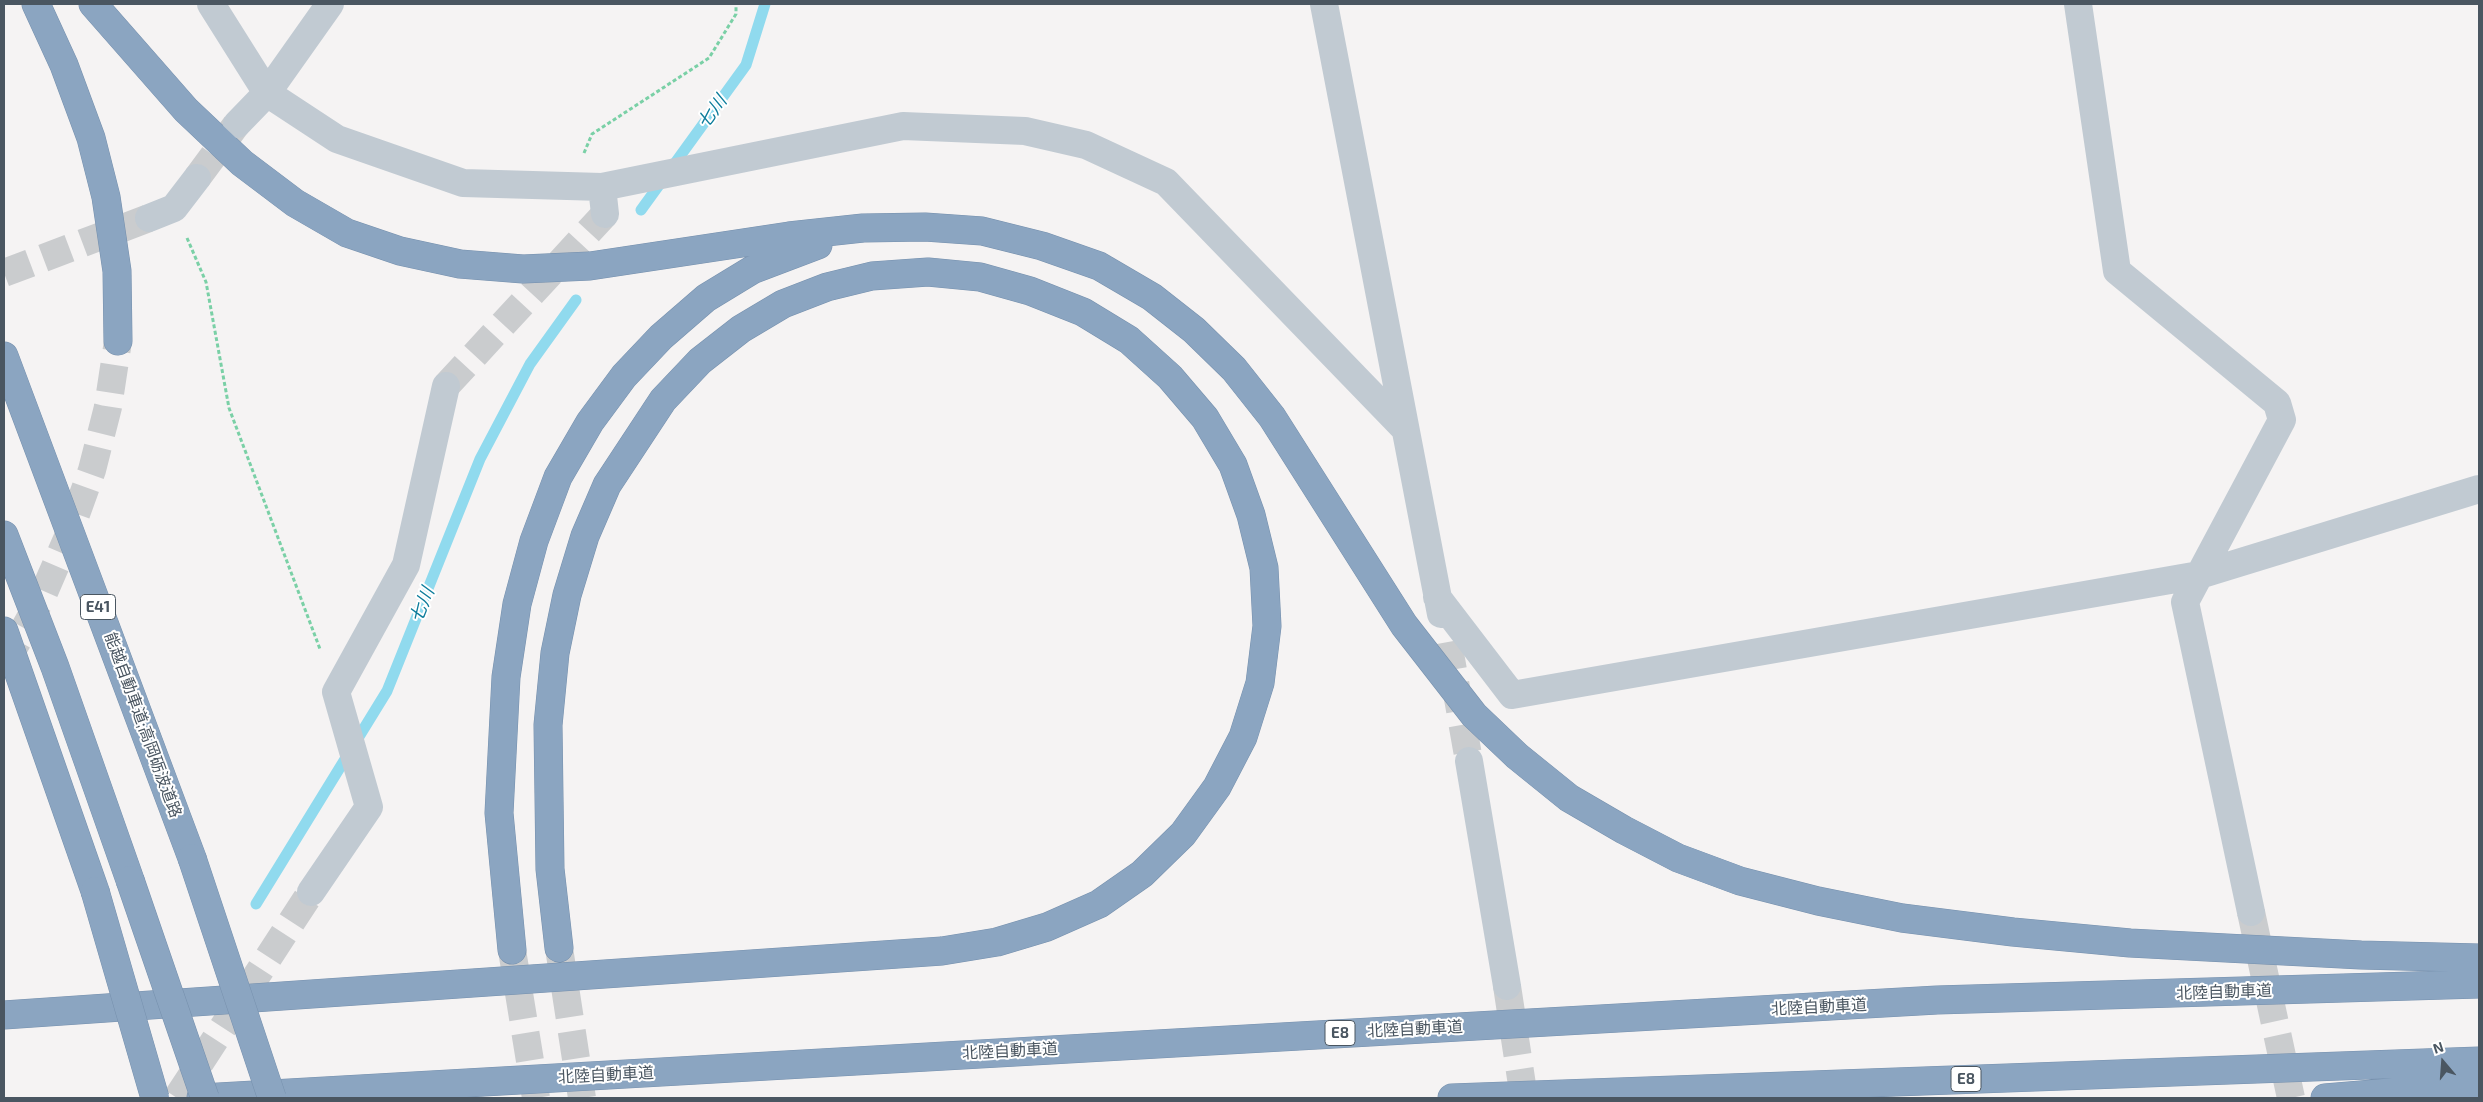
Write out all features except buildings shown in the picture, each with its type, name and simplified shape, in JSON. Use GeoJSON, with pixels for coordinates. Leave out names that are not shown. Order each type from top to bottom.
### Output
{"type":"FeatureCollection","features":[{"type":"Feature","properties":{"kind":"highway"},"geometry":{"type":"LineString","coordinates":[[36,4],[64,65],[91,138],[106,197],[117,271],[118,341]]}},
{"type":"Feature","properties":{"kind":"highway"},"geometry":{"type":"LineString","coordinates":[[93,4],[186,110],[242,163],[295,203],[347,233],[400,251],[460,264],[532,268],[590,266],[789,236],[863,228],[925,227],[982,231],[1042,246],[1099,266],[1152,297],[1194,330],[1234,369],[1272,416],[1404,625],[1474,715],[1517,756],[1569,798],[1624,830],[1678,858],[1740,881],[1818,902],[1902,918],[1994,930],[2130,943],[2361,955],[2479,958]]}},
{"type":"Feature","properties":{"kind":"highway"},"geometry":{"type":"LineString","coordinates":[[512,950],[499,813],[506,678],[520,595],[534,541],[558,477],[590,422],[624,376],[661,337],[706,298],[752,270],[804,248],[860,234],[925,227]]}},
{"type":"Feature","properties":{"kind":"highway"},"geometry":{"type":"LineString","coordinates":[[4,1015],[942,951],[997,942],[1048,927],[1098,904],[1142,874],[1183,834],[1217,786],[1243,737],[1260,683],[1267,626],[1264,568],[1251,515],[1233,465],[1205,418],[1170,377],[1129,340],[1083,312],[1030,291],[980,277],[928,272],[872,276],[827,287],[783,304],[741,329],[700,361],[663,400],[633,442],[607,485],[585,536],[567,595],[555,653],[548,725],[550,869],[559,948]]}},
{"type":"Feature","properties":{"kind":"highway","name":"能越自動車道;高岡砺波道路"},"geometry":{"type":"LineString","coordinates":[[4,356],[192,858],[272,1098]]}},
{"type":"Feature","properties":{"kind":"highway"},"geometry":{"type":"LineString","coordinates":[[4,535],[55,667],[130,880],[203,1098]]}},
{"type":"Feature","properties":{"kind":"highway"},"geometry":{"type":"LineString","coordinates":[[4,631],[95,891],[155,1098]]}},
{"type":"Feature","properties":{"kind":"highway","name":"北陸自動車道"},"geometry":{"type":"LineString","coordinates":[[203,1098],[1936,1000],[2479,984]]}},
{"type":"Feature","properties":{"kind":"highway","name":"E8"},"geometry":{"type":"LineString","coordinates":[[1452,1098],[2479,1061]]}},
{"type":"Feature","properties":{"kind":"highway"},"geometry":{"type":"LineString","coordinates":[[2325,1098],[2479,1085]]}},
{"type":"Feature","properties":{"kind":"street"},"geometry":{"type":"LineString","coordinates":[[211,4],[266,93],[337,139],[463,183],[602,187],[903,126],[1025,131],[1086,145],[1166,182],[1405,430]]}},
{"type":"Feature","properties":{"kind":"street"},"geometry":{"type":"LineString","coordinates":[[237,124],[266,93],[330,4]]}},
{"type":"Feature","properties":{"kind":"street"},"geometry":{"type":"LineString","coordinates":[[1324,4],[1437,597],[1448,642]]}},
{"type":"Feature","properties":{"kind":"street"},"geometry":{"type":"LineString","coordinates":[[2078,4],[2117,271],[2277,403],[2282,420],[2184,602],[2251,912]]}},
{"type":"Feature","properties":{"kind":"street"},"geometry":{"type":"LineString","coordinates":[[149,218],[174,208],[197,178]]}},
{"type":"Feature","properties":{"kind":"street"},"geometry":{"type":"LineString","coordinates":[[602,187],[605,214]]}},
{"type":"Feature","properties":{"kind":"street"},"geometry":{"type":"LineString","coordinates":[[311,892],[369,807],[336,692],[406,565],[446,386]]}},
{"type":"Feature","properties":{"kind":"street"},"geometry":{"type":"LineString","coordinates":[[1437,597],[1512,695],[2199,575],[2479,489]]}},
{"type":"Feature","properties":{"kind":"street"},"geometry":{"type":"LineString","coordinates":[[1469,761],[1507,986]]}},
{"type":"Feature","properties":{"kind":"path"},"geometry":{"type":"LineString","coordinates":[[571,186],[592,134],[709,58],[736,14],[736,4]]}},
{"type":"Feature","properties":{"kind":"path"},"geometry":{"type":"LineString","coordinates":[[174,208],[206,282],[229,408],[336,692]]}},
{"type":"Feature","properties":{"kind":"waterway","name":"七川"},"geometry":{"type":"LineString","coordinates":[[641,210],[746,65],[765,4]]}},
{"type":"Feature","properties":{"kind":"waterway","name":"七川"},"geometry":{"type":"LineString","coordinates":[[256,904],[387,691],[480,459],[530,364],[576,300]]}},
{"type":"Feature","properties":{"kind":"tunnel"},"geometry":{"type":"LineString","coordinates":[[197,178],[236,125]]}},
{"type":"Feature","properties":{"kind":"tunnel"},"geometry":{"type":"LineString","coordinates":[[446,386],[605,214]]}},
{"type":"Feature","properties":{"kind":"tunnel"},"geometry":{"type":"LineString","coordinates":[[4,273],[149,218]]}},
{"type":"Feature","properties":{"kind":"tunnel"},"geometry":{"type":"LineString","coordinates":[[4,665],[42,597],[67,539],[92,470],[108,407],[118,341]]}},
{"type":"Feature","properties":{"kind":"tunnel"},"geometry":{"type":"LineString","coordinates":[[1448,642],[1469,761]]}},
{"type":"Feature","properties":{"kind":"tunnel"},"geometry":{"type":"LineString","coordinates":[[177,1098],[311,892]]}},
{"type":"Feature","properties":{"kind":"tunnel"},"geometry":{"type":"LineString","coordinates":[[2251,912],[2291,1098]]}},
{"type":"Feature","properties":{"kind":"tunnel"},"geometry":{"type":"LineString","coordinates":[[559,948],[582,1098]]}},
{"type":"Feature","properties":{"kind":"tunnel"},"geometry":{"type":"LineString","coordinates":[[512,950],[536,1098]]}},
{"type":"Feature","properties":{"kind":"tunnel"},"geometry":{"type":"LineString","coordinates":[[1507,986],[1524,1098]]}}]}
